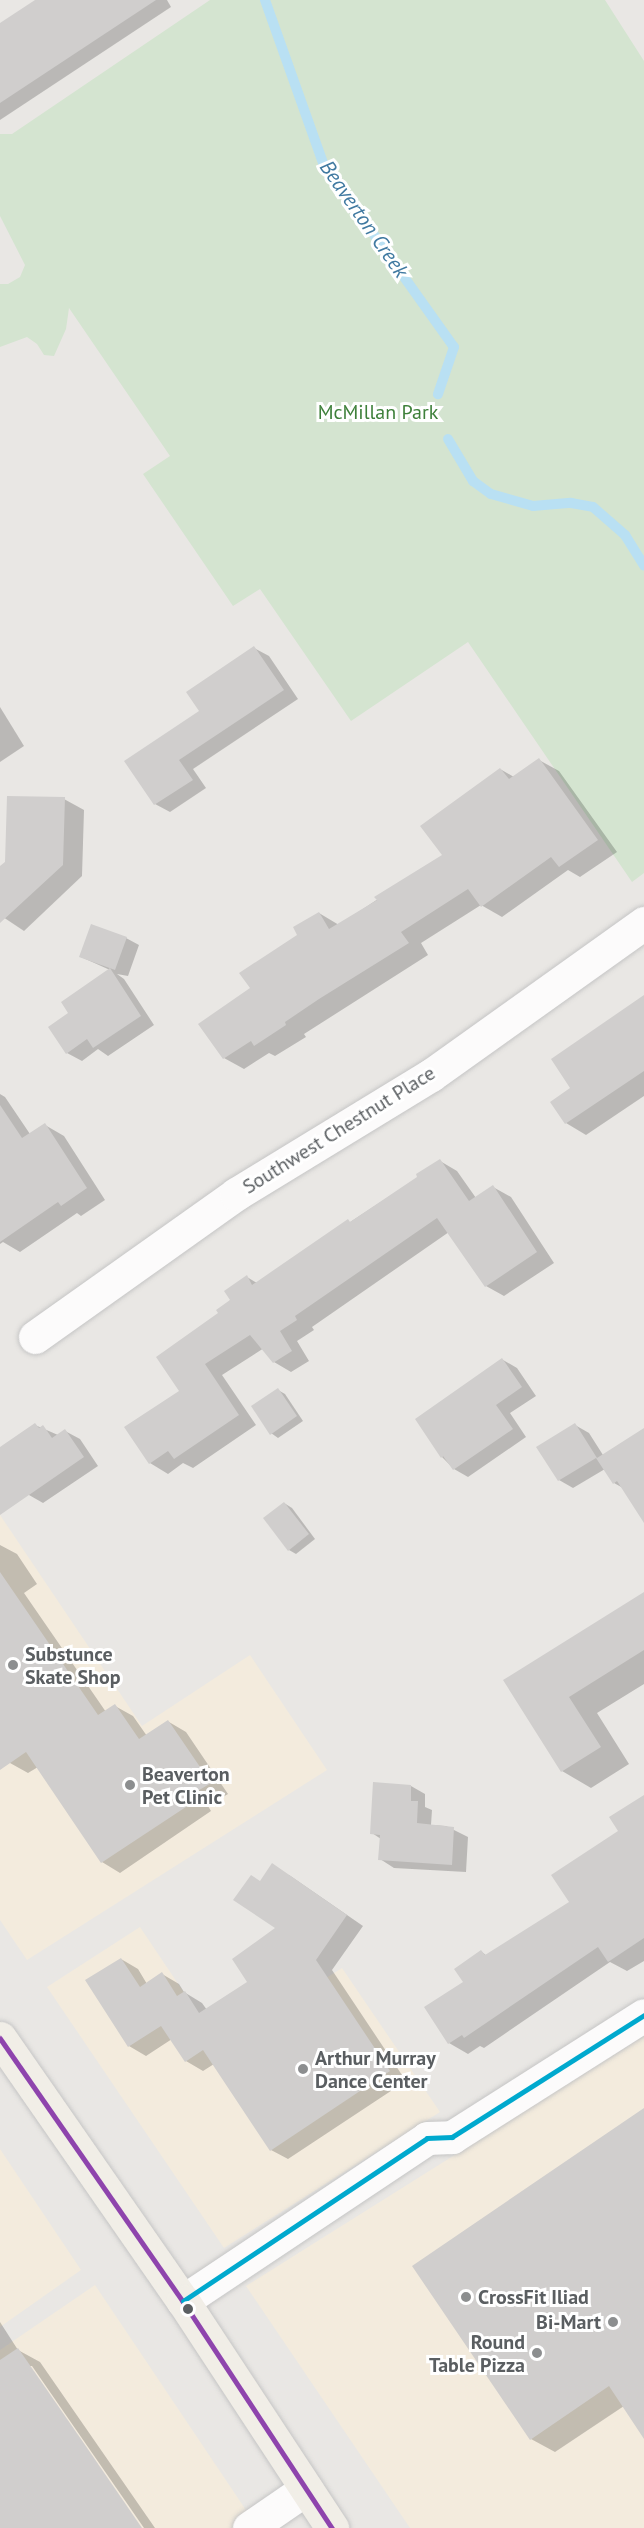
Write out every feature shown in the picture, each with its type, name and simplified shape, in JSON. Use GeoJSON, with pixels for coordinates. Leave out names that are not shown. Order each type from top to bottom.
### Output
{"type":"FeatureCollection","features":[{"type":"Feature","properties":{"kind":"main road"},"geometry":{"type":"LineString","coordinates":[[0,2038],[183,2301],[332,2528]]}},
{"type":"Feature","properties":{"kind":"street","name":"Southwest Chestnut Place"},"geometry":{"type":"LineString","coordinates":[[34,1337],[236,1194],[431,1075],[644,923]]}},
{"type":"Feature","properties":{"kind":"street"},"geometry":{"type":"LineString","coordinates":[[183,2301],[428,2138],[452,2137],[644,2015]]}},
{"type":"Feature","properties":{"kind":"street"},"geometry":{"type":"LineString","coordinates":[[249,2528],[306,2489]]}},
{"type":"Feature","properties":{"kind":"shaded area"},"geometry":{"type":"Polygon","coordinates":[[[0,1515],[142,1726],[250,1655],[327,1770],[27,1960],[0,1920],[0,1515]]]}},
{"type":"Feature","properties":{"kind":"shaded area"},"geometry":{"type":"Polygon","coordinates":[[[140,1927],[219,2045],[342,1968],[440,2112],[224,2248],[47,1987],[140,1927]]]}},
{"type":"Feature","properties":{"kind":"shaded area"},"geometry":{"type":"Polygon","coordinates":[[[644,2036],[644,2528],[410,2528],[246,2286],[644,2036]]]}},
{"type":"Feature","properties":{"kind":"shaded area"},"geometry":{"type":"Polygon","coordinates":[[[0,2149],[81,2270],[0,2327],[0,2149]]]}},
{"type":"Feature","properties":{"kind":"shaded area"},"geometry":{"type":"Polygon","coordinates":[[[95,2285],[258,2528],[0,2528],[0,2350],[95,2285]]]}},
{"type":"Feature","properties":{"kind":"green space","name":"McMillan Park"},"geometry":{"type":"Polygon","coordinates":[[[210,0],[605,0],[644,61],[644,873],[632,882],[468,642],[351,721],[260,589],[233,606],[143,474],[170,456],[69,308],[66,329],[54,356],[44,355],[37,344],[27,337],[0,347],[0,284],[8,284],[20,277],[25,265],[0,216],[0,134],[12,134],[210,0]]]}},
{"type":"Feature","properties":{"kind":"building"},"geometry":{"type":"Polygon","coordinates":[[[35,0],[156,0],[0,103],[0,23],[35,0]]]}},
{"type":"Feature","properties":{"kind":"building"},"geometry":{"type":"Polygon","coordinates":[[[254,646],[284,690],[179,760],[193,780],[154,805],[124,761],[199,711],[186,692],[254,646]]]}},
{"type":"Feature","properties":{"kind":"building"},"geometry":{"type":"Polygon","coordinates":[[[539,758],[598,840],[559,867],[551,857],[481,907],[468,889],[401,932],[409,943],[319,999],[254,1046],[251,1041],[223,1059],[198,1024],[250,988],[239,973],[297,935],[293,927],[319,912],[329,929],[377,900],[374,897],[442,855],[420,826],[500,768],[509,779],[539,758]]]}},
{"type":"Feature","properties":{"kind":"building"},"geometry":{"type":"Polygon","coordinates":[[[7,796],[65,797],[63,865],[0,923],[0,866],[5,862],[7,796]]]}},
{"type":"Feature","properties":{"kind":"building"},"geometry":{"type":"Polygon","coordinates":[[[91,924],[127,937],[115,970],[79,957],[91,924]]]}},
{"type":"Feature","properties":{"kind":"building"},"geometry":{"type":"Polygon","coordinates":[[[110,968],[141,1016],[93,1048],[87,1039],[66,1054],[48,1027],[68,1013],[61,1002],[110,968]]]}},
{"type":"Feature","properties":{"kind":"building"},"geometry":{"type":"Polygon","coordinates":[[[644,995],[644,1071],[565,1124],[550,1102],[570,1088],[551,1059],[644,995]]]}},
{"type":"Feature","properties":{"kind":"building"},"geometry":{"type":"Polygon","coordinates":[[[0,1105],[22,1138],[45,1123],[87,1188],[61,1206],[58,1202],[0,1242],[0,1105]]]}},
{"type":"Feature","properties":{"kind":"building"},"geometry":{"type":"Polygon","coordinates":[[[440,1159],[469,1201],[493,1185],[537,1252],[485,1287],[437,1218],[295,1316],[297,1320],[280,1331],[292,1351],[273,1363],[250,1335],[205,1364],[239,1415],[174,1459],[168,1451],[149,1464],[124,1427],[179,1391],[156,1357],[218,1313],[216,1310],[230,1300],[224,1291],[247,1275],[252,1285],[348,1219],[350,1222],[440,1159]]]}},
{"type":"Feature","properties":{"kind":"building"},"geometry":{"type":"Polygon","coordinates":[[[502,1358],[522,1387],[496,1405],[513,1429],[453,1470],[443,1456],[441,1458],[415,1419],[502,1358]]]}},
{"type":"Feature","properties":{"kind":"building"},"geometry":{"type":"Polygon","coordinates":[[[278,1388],[297,1416],[270,1435],[251,1406],[278,1388]]]}},
{"type":"Feature","properties":{"kind":"building"},"geometry":{"type":"Polygon","coordinates":[[[35,1423],[39,1428],[43,1425],[52,1438],[65,1429],[84,1457],[0,1515],[0,1447],[35,1423]]]}},
{"type":"Feature","properties":{"kind":"building"},"geometry":{"type":"Polygon","coordinates":[[[575,1423],[597,1458],[644,1428],[644,1523],[617,1481],[613,1484],[596,1458],[558,1481],[536,1447],[575,1423]]]}},
{"type":"Feature","properties":{"kind":"building"},"geometry":{"type":"Polygon","coordinates":[[[284,1502],[309,1534],[288,1551],[263,1518],[284,1502]]]}},
{"type":"Feature","properties":{"kind":"building","name":"Beaverton Pet Clinic"},"geometry":{"type":"Polygon","coordinates":[[[0,1572],[98,1715],[115,1704],[139,1739],[168,1720],[211,1783],[191,1795],[195,1801],[101,1863],[26,1752],[0,1770],[0,1572]]]}},
{"type":"Feature","properties":{"kind":"building"},"geometry":{"type":"Polygon","coordinates":[[[644,1592],[644,1650],[569,1697],[601,1747],[561,1772],[503,1680],[644,1592]]]}},
{"type":"Feature","properties":{"kind":"building"},"geometry":{"type":"Polygon","coordinates":[[[373,1782],[411,1785],[411,1801],[418,1801],[417,1823],[454,1827],[452,1865],[378,1860],[380,1835],[370,1834],[373,1782]]]}},
{"type":"Feature","properties":{"kind":"building"},"geometry":{"type":"Polygon","coordinates":[[[644,1795],[644,1938],[608,1962],[598,1947],[464,2038],[462,2035],[448,2044],[424,2007],[463,1982],[454,1969],[481,1950],[485,1955],[569,1902],[551,1875],[618,1831],[609,1817],[644,1795]]]}},
{"type":"Feature","properties":{"kind":"building"},"geometry":{"type":"Polygon","coordinates":[[[272,1863],[347,1915],[316,1960],[390,2071],[270,2151],[203,2050],[185,2062],[161,2026],[128,2047],[85,1980],[121,1958],[140,1987],[162,1972],[177,1996],[185,1991],[199,2013],[247,1982],[232,1959],[275,1928],[233,1900],[251,1875],[260,1881],[272,1863]]]}},
{"type":"Feature","properties":{"kind":"building"},"geometry":{"type":"Polygon","coordinates":[[[644,2108],[644,2439],[609,2386],[530,2440],[412,2266],[644,2108]]]}},
{"type":"Feature","properties":{"kind":"building"},"geometry":{"type":"Polygon","coordinates":[[[18,2348],[142,2528],[0,2528],[0,2360],[18,2348]]]}},
{"type":"Feature","properties":{"kind":"waterway","name":"Beaverton Creek"},"geometry":{"type":"LineString","coordinates":[[265,0],[323,163],[454,347],[438,394]]}},
{"type":"Feature","properties":{"kind":"waterway","name":"Beaverton Creek"},"geometry":{"type":"LineString","coordinates":[[448,439],[473,481],[491,494],[533,506],[571,503],[593,507],[625,535],[644,565]]}},
{"type":"Feature","properties":{"kind":"transit line"},"geometry":{"type":"LineString","coordinates":[[183,2301],[427,2138],[452,2137],[644,2015]]}},
{"type":"Feature","properties":{"kind":"transit line"},"geometry":{"type":"LineString","coordinates":[[0,2038],[183,2301],[332,2528]]}},
{"type":"Feature","properties":{"kind":"place","name":"Substunce Skate Shop"},"geometry":{"type":"Point","coordinates":[13,1665]}},
{"type":"Feature","properties":{"kind":"place","name":"Beaverton Pet Clinic"},"geometry":{"type":"Point","coordinates":[130,1785]}},
{"type":"Feature","properties":{"kind":"place","name":"Arthur Murray Dance Center"},"geometry":{"type":"Point","coordinates":[303,2069]}},
{"type":"Feature","properties":{"kind":"place","name":"CrossFit Iliad"},"geometry":{"type":"Point","coordinates":[466,2297]}},
{"type":"Feature","properties":{"kind":"place","name":"Bi-Mart"},"geometry":{"type":"Point","coordinates":[613,2322]}},
{"type":"Feature","properties":{"kind":"place","name":"Round Table Pizza"},"geometry":{"type":"Point","coordinates":[537,2353]}}]}
